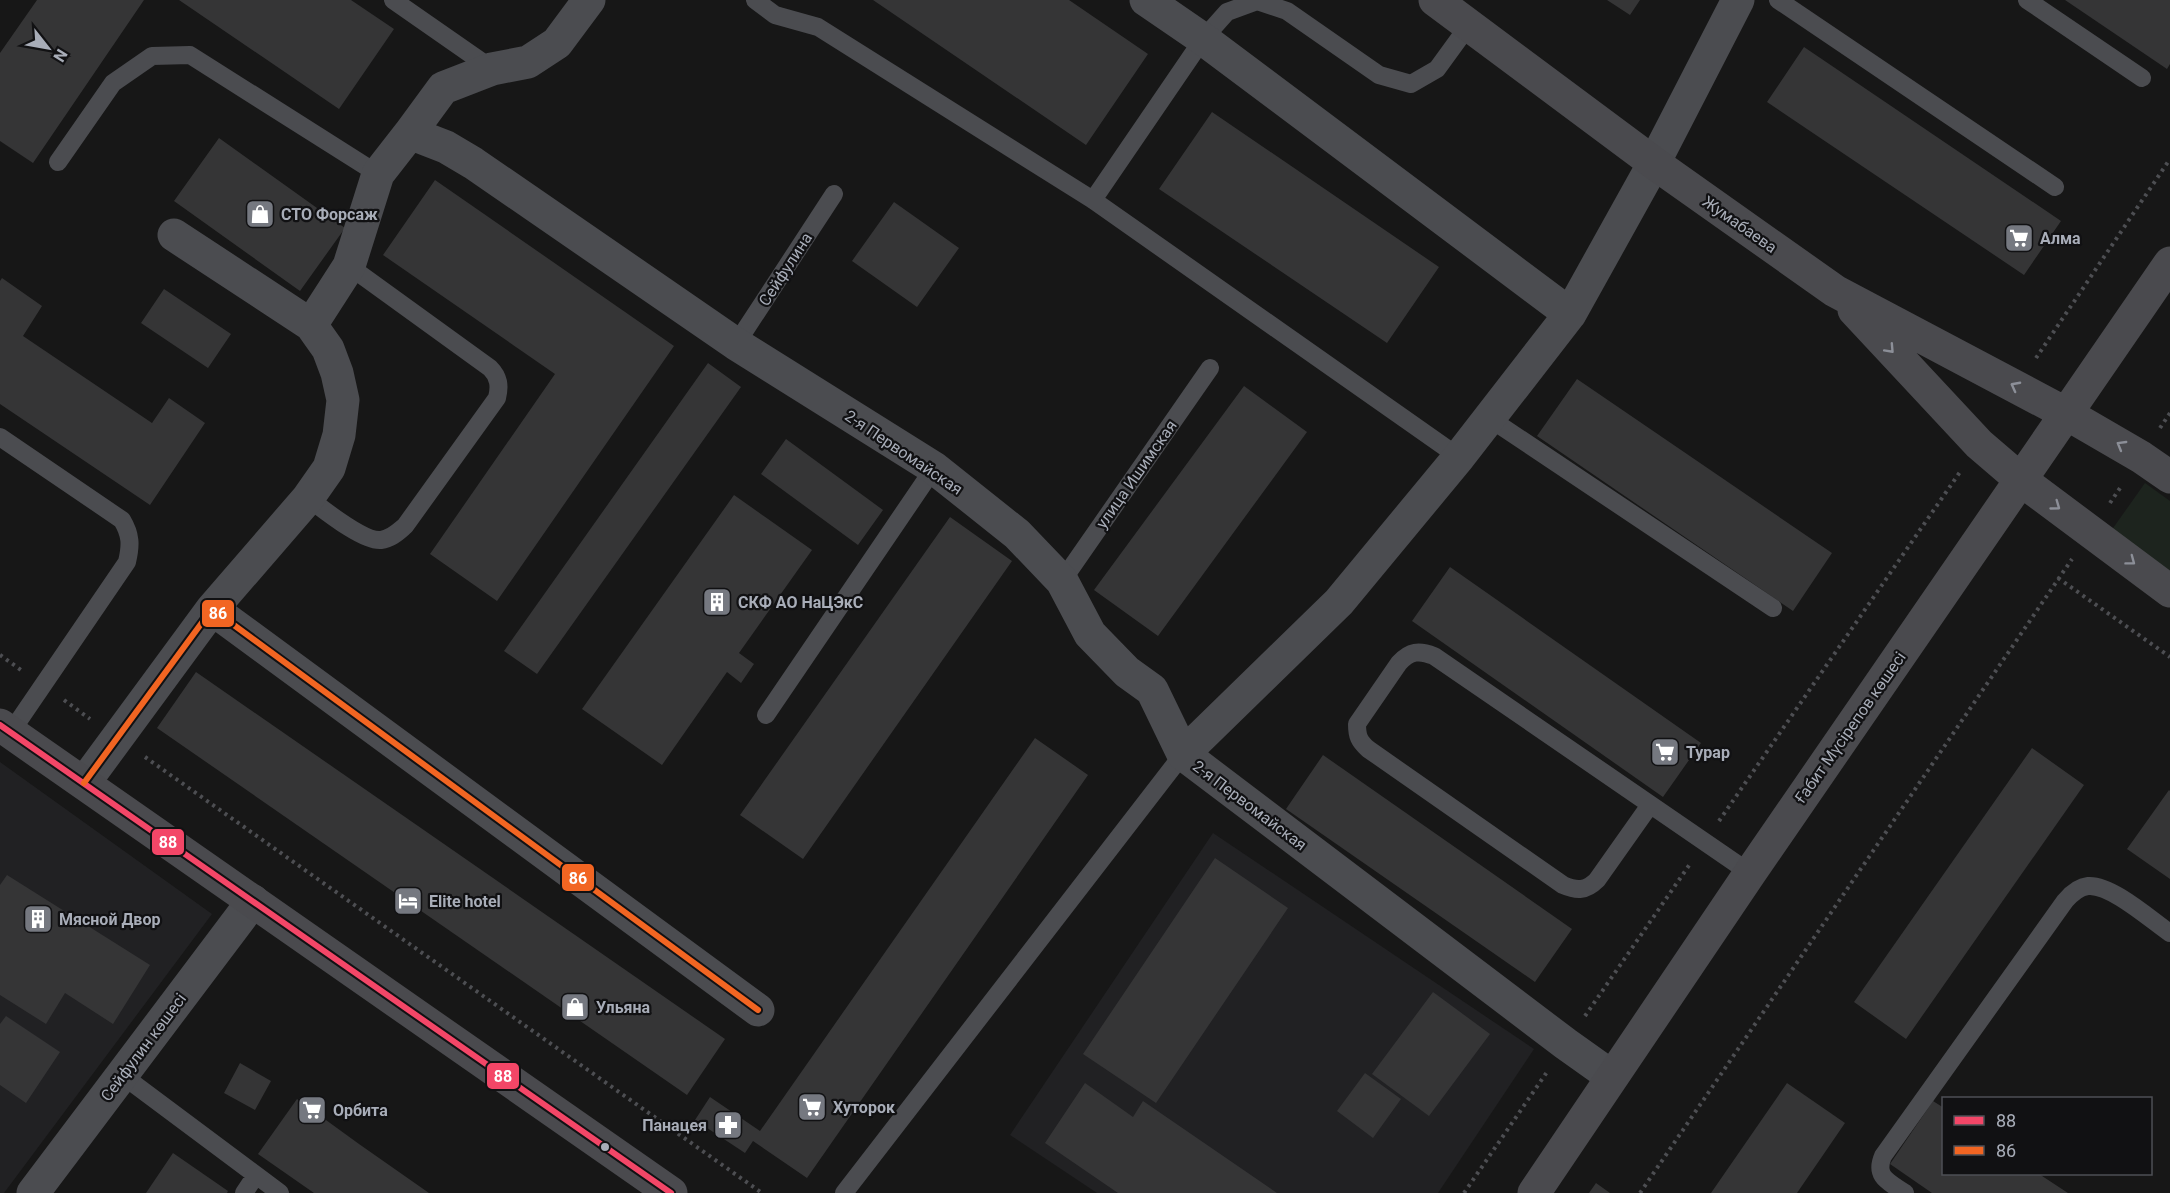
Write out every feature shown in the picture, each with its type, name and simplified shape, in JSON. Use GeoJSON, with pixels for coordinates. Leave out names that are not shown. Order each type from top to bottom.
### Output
{"type":"FeatureCollection","features":[{"type":"Feature","properties":{"kind":"main road","name":"Жумабаева"},"geometry":{"type":"LineString","coordinates":[[1435,0],[1654,163],[1836,291],[2067,414],[2141,457],[2170,477]]}},
{"type":"Feature","properties":{"kind":"main road","name":"Ғабит Мүсірепов көшесі"},"geometry":{"type":"LineString","coordinates":[[1534,1193],[1611,1076],[2170,263]]}},
{"type":"Feature","properties":{"kind":"main road"},"geometry":{"type":"LineString","coordinates":[[1836,291],[1979,444],[2021,480],[2170,591]]}},
{"type":"Feature","properties":{"kind":"main road"},"geometry":{"type":"LineString","coordinates":[[3,727],[671,1193]]}},
{"type":"Feature","properties":{"kind":"street"},"geometry":{"type":"LineString","coordinates":[[310,325],[349,267],[378,174],[443,88],[492,69],[528,62],[557,43],[589,0]]}},
{"type":"Feature","properties":{"kind":"street"},"geometry":{"type":"LineString","coordinates":[[1146,0],[1203,39],[1570,314]]}},
{"type":"Feature","properties":{"kind":"street"},"geometry":{"type":"LineString","coordinates":[[1183,754],[1339,602],[1460,457],[1570,314],[1654,163],[1738,0]]}},
{"type":"Feature","properties":{"kind":"street","name":"2-я Первомайская"},"geometry":{"type":"LineString","coordinates":[[410,133],[446,147],[473,163],[736,344],[934,468],[1017,534],[1062,581],[1090,634],[1127,672],[1152,690],[1183,754],[1611,1076]]}},
{"type":"Feature","properties":{"kind":"street"},"geometry":{"type":"LineString","coordinates":[[84,783],[212,609],[308,498],[329,468],[339,435],[343,400],[337,373],[328,349],[310,325],[174,235]]}},
{"type":"Feature","properties":{"kind":"street"},"geometry":{"type":"LineString","coordinates":[[212,609],[758,1010]]}},
{"type":"Feature","properties":{"kind":"street","name":"Сейфулин көшесі"},"geometry":{"type":"LineString","coordinates":[[33,1193],[253,901]]}},
{"type":"Feature","properties":{"kind":"lane"},"geometry":{"type":"LineString","coordinates":[[393,0],[492,69]]}},
{"type":"Feature","properties":{"kind":"lane"},"geometry":{"type":"LineString","coordinates":[[755,0],[775,15],[818,27],[1093,200],[1460,457]]}},
{"type":"Feature","properties":{"kind":"lane"},"geometry":{"type":"LineString","coordinates":[[1778,0],[2055,187]]}},
{"type":"Feature","properties":{"kind":"lane"},"geometry":{"type":"LineString","coordinates":[[2027,0],[2142,78]]}},
{"type":"Feature","properties":{"kind":"lane"},"geometry":{"type":"LineString","coordinates":[[1093,200],[1203,39],[1227,12],[1257,1],[1287,12],[1379,75],[1411,84],[1437,69],[1469,26]]}},
{"type":"Feature","properties":{"kind":"lane"},"geometry":{"type":"LineString","coordinates":[[58,162],[113,83],[152,56],[190,55],[378,174]]}},
{"type":"Feature","properties":{"kind":"lane","name":"Сейфулина"},"geometry":{"type":"LineString","coordinates":[[736,344],[834,194]]}},
{"type":"Feature","properties":{"kind":"lane"},"geometry":{"type":"LineString","coordinates":[[308,498],[360,533],[375,540],[392,536],[405,526],[497,398],[499,390],[495,373],[490,368],[349,267]]}},
{"type":"Feature","properties":{"kind":"lane","name":"улица Ишимская"},"geometry":{"type":"LineString","coordinates":[[1062,581],[1210,368]]}},
{"type":"Feature","properties":{"kind":"lane"},"geometry":{"type":"LineString","coordinates":[[1489,418],[1773,608]]}},
{"type":"Feature","properties":{"kind":"lane"},"geometry":{"type":"LineString","coordinates":[[0,437],[109,509],[122,520],[129,533],[130,547],[127,562],[43,685],[3,727]]}},
{"type":"Feature","properties":{"kind":"lane"},"geometry":{"type":"LineString","coordinates":[[766,715],[934,468]]}},
{"type":"Feature","properties":{"kind":"lane"},"geometry":{"type":"LineString","coordinates":[[1650,805],[1597,880],[1590,887],[1582,890],[1573,889],[1563,885],[1368,749],[1360,742],[1357,735],[1357,724],[1406,655],[1424,652],[1434,656],[1750,873]]}},
{"type":"Feature","properties":{"kind":"lane"},"geometry":{"type":"LineString","coordinates":[[844,1193],[1183,754]]}},
{"type":"Feature","properties":{"kind":"lane"},"geometry":{"type":"LineString","coordinates":[[1905,1193],[1880,1172],[1879,1165],[1883,1156],[2075,891],[2086,886],[2098,886],[2110,891],[2170,933]]}},
{"type":"Feature","properties":{"kind":"lane"},"geometry":{"type":"LineString","coordinates":[[122,1075],[280,1193]]}},
{"type":"Feature","properties":{"kind":"lane"},"geometry":{"type":"LineString","coordinates":[[244,1193],[256,1175]]}},
{"type":"Feature","properties":{"kind":"path"},"geometry":{"type":"LineString","coordinates":[[2017,387],[2170,159]]}},
{"type":"Feature","properties":{"kind":"path"},"geometry":{"type":"LineString","coordinates":[[1640,1193],[2170,413]]}},
{"type":"Feature","properties":{"kind":"path"},"geometry":{"type":"LineString","coordinates":[[1464,1193],[1979,444]]}},
{"type":"Feature","properties":{"kind":"path"},"geometry":{"type":"LineString","coordinates":[[2058,578],[2170,657]]}},
{"type":"Feature","properties":{"kind":"path"},"geometry":{"type":"LineString","coordinates":[[0,655],[762,1193]]}},
{"type":"Feature","properties":{"kind":"shaded area"},"geometry":{"type":"Polygon","coordinates":[[[2145,483],[2170,501],[2170,572],[2111,531],[2145,483]]]}},
{"type":"Feature","properties":{"kind":"shaded area"},"geometry":{"type":"Polygon","coordinates":[[[0,762],[212,914],[4,1193],[0,1193],[0,762]]]}},
{"type":"Feature","properties":{"kind":"shaded area"},"geometry":{"type":"Polygon","coordinates":[[[1213,833],[1534,1049],[1438,1193],[1097,1193],[1010,1135],[1213,833]]]}},
{"type":"Feature","properties":{"kind":"building"},"geometry":{"type":"Polygon","coordinates":[[[37,0],[144,0],[33,163],[0,141],[0,53],[37,0]]]}},
{"type":"Feature","properties":{"kind":"building"},"geometry":{"type":"Polygon","coordinates":[[[179,0],[351,0],[394,29],[339,109],[179,0]]]}},
{"type":"Feature","properties":{"kind":"building"},"geometry":{"type":"Polygon","coordinates":[[[873,0],[1069,0],[1148,54],[1086,145],[873,0]]]}},
{"type":"Feature","properties":{"kind":"building"},"geometry":{"type":"Polygon","coordinates":[[[1607,0],[1640,0],[1630,15],[1607,0]]]}},
{"type":"Feature","properties":{"kind":"building"},"geometry":{"type":"Polygon","coordinates":[[[2065,0],[2170,0],[2170,64],[2167,69],[2065,0]]]}},
{"type":"Feature","properties":{"kind":"building"},"geometry":{"type":"Polygon","coordinates":[[[1804,47],[2061,221],[2024,275],[1767,102],[1804,47]]]}},
{"type":"Feature","properties":{"kind":"building"},"geometry":{"type":"Polygon","coordinates":[[[1212,112],[1439,267],[1387,343],[1159,189],[1212,112]]]}},
{"type":"Feature","properties":{"kind":"building","name":"СТО Форсаж"},"geometry":{"type":"Polygon","coordinates":[[[219,138],[345,228],[300,291],[174,201],[219,138]]]}},
{"type":"Feature","properties":{"kind":"building"},"geometry":{"type":"Polygon","coordinates":[[[435,180],[674,346],[497,601],[430,554],[555,374],[383,255],[435,180]]]}},
{"type":"Feature","properties":{"kind":"building"},"geometry":{"type":"Polygon","coordinates":[[[894,202],[959,248],[917,307],[852,261],[894,202]]]}},
{"type":"Feature","properties":{"kind":"building"},"geometry":{"type":"Polygon","coordinates":[[[2,278],[42,306],[23,336],[152,423],[169,398],[205,423],[150,505],[0,404],[0,281],[2,278]]]}},
{"type":"Feature","properties":{"kind":"building"},"geometry":{"type":"Polygon","coordinates":[[[164,289],[231,334],[208,368],[141,323],[164,289]]]}},
{"type":"Feature","properties":{"kind":"building"},"geometry":{"type":"Polygon","coordinates":[[[708,363],[741,387],[537,674],[504,651],[708,363]]]}},
{"type":"Feature","properties":{"kind":"building"},"geometry":{"type":"Polygon","coordinates":[[[1577,379],[1832,553],[1793,611],[1537,436],[1577,379]]]}},
{"type":"Feature","properties":{"kind":"building"},"geometry":{"type":"Polygon","coordinates":[[[1244,386],[1307,432],[1158,636],[1094,590],[1244,386]]]}},
{"type":"Feature","properties":{"kind":"building"},"geometry":{"type":"Polygon","coordinates":[[[786,439],[883,510],[858,545],[761,474],[786,439]]]}},
{"type":"Feature","properties":{"kind":"building","name":"СКФ АО НаЦЭкС"},"geometry":{"type":"Polygon","coordinates":[[[734,495],[812,550],[739,653],[754,664],[741,683],[727,672],[662,765],[582,709],[734,495]]]}},
{"type":"Feature","properties":{"kind":"building"},"geometry":{"type":"Polygon","coordinates":[[[950,517],[1012,561],[803,859],[740,815],[950,517]]]}},
{"type":"Feature","properties":{"kind":"building"},"geometry":{"type":"Polygon","coordinates":[[[1450,567],[1701,743],[1663,797],[1412,621],[1450,567]]]}},
{"type":"Feature","properties":{"kind":"building"},"geometry":{"type":"Polygon","coordinates":[[[196,672],[725,1039],[687,1095],[157,728],[196,672]]]}},
{"type":"Feature","properties":{"kind":"building"},"geometry":{"type":"Polygon","coordinates":[[[1035,738],[1088,775],[807,1178],[753,1141],[745,1153],[695,1120],[710,1097],[760,1131],[1035,738]]]}},
{"type":"Feature","properties":{"kind":"building"},"geometry":{"type":"Polygon","coordinates":[[[2032,748],[2084,785],[1906,1039],[1854,1002],[2032,748]]]}},
{"type":"Feature","properties":{"kind":"building"},"geometry":{"type":"Polygon","coordinates":[[[1323,755],[1572,929],[1535,982],[1286,809],[1323,755]]]}},
{"type":"Feature","properties":{"kind":"building"},"geometry":{"type":"Polygon","coordinates":[[[2170,791],[2170,879],[2127,849],[2170,791]]]}},
{"type":"Feature","properties":{"kind":"building"},"geometry":{"type":"Polygon","coordinates":[[[1215,858],[1288,908],[1156,1103],[1083,1054],[1215,858]]]}},
{"type":"Feature","properties":{"kind":"building","name":"Мясной Двор"},"geometry":{"type":"Polygon","coordinates":[[[7,875],[150,965],[113,1024],[65,993],[46,1024],[0,995],[0,885],[7,875]]]}},
{"type":"Feature","properties":{"kind":"building"},"geometry":{"type":"Polygon","coordinates":[[[1433,992],[1490,1034],[1429,1116],[1372,1074],[1433,992]]]}},
{"type":"Feature","properties":{"kind":"building"},"geometry":{"type":"Polygon","coordinates":[[[6,1016],[60,1052],[26,1103],[0,1085],[0,1024],[6,1016]]]}},
{"type":"Feature","properties":{"kind":"building"},"geometry":{"type":"Polygon","coordinates":[[[240,1063],[271,1081],[255,1110],[224,1093],[240,1063]]]}},
{"type":"Feature","properties":{"kind":"building"},"geometry":{"type":"Polygon","coordinates":[[[1365,1073],[1401,1099],[1373,1138],[1337,1111],[1365,1073]]]}},
{"type":"Feature","properties":{"kind":"building"},"geometry":{"type":"Polygon","coordinates":[[[1085,1083],[1133,1117],[1143,1101],[1277,1193],[1118,1193],[1045,1143],[1085,1083]]]}},
{"type":"Feature","properties":{"kind":"building"},"geometry":{"type":"Polygon","coordinates":[[[1787,1083],[1845,1123],[1797,1193],[1711,1193],[1787,1083]]]}},
{"type":"Feature","properties":{"kind":"building"},"geometry":{"type":"Polygon","coordinates":[[[297,1099],[429,1193],[314,1193],[258,1154],[297,1099]]]}},
{"type":"Feature","properties":{"kind":"building"},"geometry":{"type":"Polygon","coordinates":[[[1933,1101],[1942,1107],[1942,1175],[2041,1175],[2068,1193],[1932,1193],[1890,1164],[1933,1101]]]}},
{"type":"Feature","properties":{"kind":"building"},"geometry":{"type":"Polygon","coordinates":[[[173,1153],[228,1191],[227,1193],[146,1193],[173,1153]]]}},
{"type":"Feature","properties":{"kind":"building"},"geometry":{"type":"Polygon","coordinates":[[[1596,1183],[1610,1193],[1589,1193],[1596,1183]]]}},
{"type":"Feature","properties":{"kind":"transit line","name":"86"},"geometry":{"type":"LineString","coordinates":[[84,783],[212,609],[758,1010]]}},
{"type":"Feature","properties":{"kind":"transit line","name":"88"},"geometry":{"type":"LineString","coordinates":[[0,725],[671,1193]]}},
{"type":"Feature","properties":{"kind":"place","name":"СТО Форсаж"},"geometry":{"type":"Point","coordinates":[260,214]}},
{"type":"Feature","properties":{"kind":"place","name":"Алма"},"geometry":{"type":"Point","coordinates":[2019,238]}},
{"type":"Feature","properties":{"kind":"place","name":"СКФ АО НаЦЭкС"},"geometry":{"type":"Point","coordinates":[717,602]}},
{"type":"Feature","properties":{"kind":"place","name":"Турар"},"geometry":{"type":"Point","coordinates":[1665,752]}},
{"type":"Feature","properties":{"kind":"place","name":"Elite hotel"},"geometry":{"type":"Point","coordinates":[408,901]}},
{"type":"Feature","properties":{"kind":"place","name":"Мясной Двор"},"geometry":{"type":"Point","coordinates":[38,919]}},
{"type":"Feature","properties":{"kind":"place","name":"Ульяна"},"geometry":{"type":"Point","coordinates":[575,1007]}},
{"type":"Feature","properties":{"kind":"place","name":"Хуторок"},"geometry":{"type":"Point","coordinates":[812,1107]}},
{"type":"Feature","properties":{"kind":"place","name":"Орбита"},"geometry":{"type":"Point","coordinates":[312,1110]}},
{"type":"Feature","properties":{"kind":"place","name":"Панацея"},"geometry":{"type":"Point","coordinates":[728,1125]}}]}
